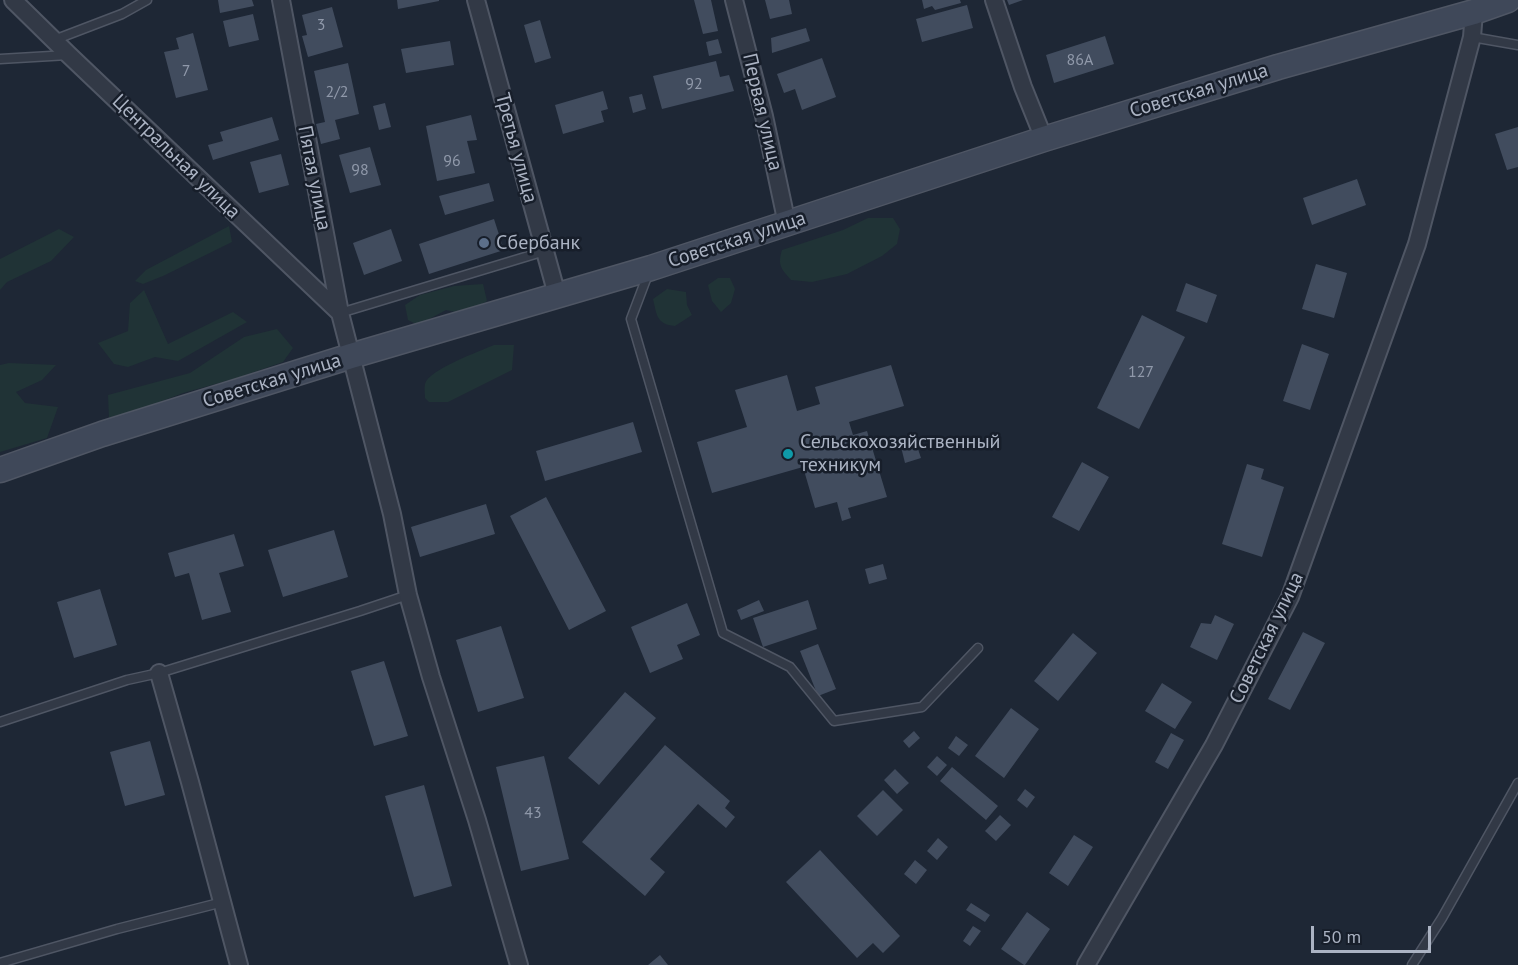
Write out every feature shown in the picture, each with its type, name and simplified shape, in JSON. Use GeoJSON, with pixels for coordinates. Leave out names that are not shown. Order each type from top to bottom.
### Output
{"type":"FeatureCollection","features":[{"type":"Feature","properties":{"kind":"main road","name":"Советская улица"},"geometry":{"type":"LineString","coordinates":[[0,470],[102,434],[351,356],[651,268],[1044,139],[1278,67],[1474,12],[1502,1]]}},
{"type":"Feature","properties":{"kind":"street","name":"Центральная улица"},"geometry":{"type":"LineString","coordinates":[[14,0],[340,313]]}},
{"type":"Feature","properties":{"kind":"street","name":"Пятая улица"},"geometry":{"type":"LineString","coordinates":[[281,0],[340,313],[392,514],[408,595],[519,965]]}},
{"type":"Feature","properties":{"kind":"street","name":"Третья улица"},"geometry":{"type":"LineString","coordinates":[[476,0],[557,295]]}},
{"type":"Feature","properties":{"kind":"street","name":"Первая улица"},"geometry":{"type":"LineString","coordinates":[[734,0],[764,116],[787,224]]}},
{"type":"Feature","properties":{"kind":"street"},"geometry":{"type":"LineString","coordinates":[[994,0],[1023,87],[1044,139]]}},
{"type":"Feature","properties":{"kind":"street","name":"Советская улица"},"geometry":{"type":"LineString","coordinates":[[1086,965],[1214,745],[1290,597],[1417,244],[1472,37],[1474,12]]}},
{"type":"Feature","properties":{"kind":"street"},"geometry":{"type":"LineString","coordinates":[[159,673],[239,965]]}},
{"type":"Feature","properties":{"kind":"lane"},"geometry":{"type":"LineString","coordinates":[[54,40],[122,14],[147,0]]}},
{"type":"Feature","properties":{"kind":"lane"},"geometry":{"type":"LineString","coordinates":[[1472,37],[1518,45]]}},
{"type":"Feature","properties":{"kind":"lane"},"geometry":{"type":"LineString","coordinates":[[0,59],[69,55]]}},
{"type":"Feature","properties":{"kind":"lane"},"geometry":{"type":"LineString","coordinates":[[340,313],[545,251]]}},
{"type":"Feature","properties":{"kind":"lane"},"geometry":{"type":"LineString","coordinates":[[651,268],[631,319],[723,633],[790,667],[834,721],[922,707],[978,648]]}},
{"type":"Feature","properties":{"kind":"lane"},"geometry":{"type":"LineString","coordinates":[[0,722],[128,680],[159,673],[408,595]]}},
{"type":"Feature","properties":{"kind":"lane"},"geometry":{"type":"LineString","coordinates":[[1412,965],[1442,918],[1518,783]]}},
{"type":"Feature","properties":{"kind":"lane"},"geometry":{"type":"LineString","coordinates":[[0,963],[117,929],[223,902]]}},
{"type":"Feature","properties":{"kind":"green space"},"geometry":{"type":"Polygon","coordinates":[[[868,218],[893,218],[900,229],[897,244],[882,256],[847,274],[812,282],[791,280],[783,270],[780,264],[782,250],[843,230],[868,218]]]}},
{"type":"Feature","properties":{"kind":"green space"},"geometry":{"type":"Polygon","coordinates":[[[229,226],[232,242],[163,276],[143,284],[135,281],[146,270],[229,226]]]}},
{"type":"Feature","properties":{"kind":"green space"},"geometry":{"type":"Polygon","coordinates":[[[59,229],[74,237],[51,261],[7,282],[0,290],[0,259],[59,229]]]}},
{"type":"Feature","properties":{"kind":"green space"},"geometry":{"type":"Polygon","coordinates":[[[718,278],[730,278],[735,289],[731,303],[721,312],[712,301],[708,285],[718,278]]]}},
{"type":"Feature","properties":{"kind":"green space"},"geometry":{"type":"Polygon","coordinates":[[[483,284],[487,301],[464,314],[446,310],[418,325],[408,320],[405,305],[420,295],[454,286],[483,284]]]}},
{"type":"Feature","properties":{"kind":"green space"},"geometry":{"type":"Polygon","coordinates":[[[667,289],[686,292],[687,305],[692,315],[675,326],[664,323],[658,318],[653,299],[667,289]]]}},
{"type":"Feature","properties":{"kind":"green space"},"geometry":{"type":"Polygon","coordinates":[[[144,290],[168,344],[233,312],[247,322],[178,361],[155,357],[128,367],[114,364],[98,343],[128,331],[130,303],[144,290]]]}},
{"type":"Feature","properties":{"kind":"green space"},"geometry":{"type":"Polygon","coordinates":[[[277,329],[293,348],[283,362],[183,393],[121,417],[109,418],[108,395],[190,373],[244,337],[277,329]]]}},
{"type":"Feature","properties":{"kind":"green space"},"geometry":{"type":"Polygon","coordinates":[[[494,345],[514,345],[512,370],[448,402],[429,402],[425,398],[425,384],[435,373],[494,345]]]}},
{"type":"Feature","properties":{"kind":"green space"},"geometry":{"type":"Polygon","coordinates":[[[9,363],[56,365],[42,380],[16,392],[25,403],[58,407],[47,438],[0,452],[0,365],[9,363]]]}},
{"type":"Feature","properties":{"kind":"building"},"geometry":{"type":"Polygon","coordinates":[[[218,0],[252,0],[254,6],[220,13],[218,0]]]}},
{"type":"Feature","properties":{"kind":"building"},"geometry":{"type":"Polygon","coordinates":[[[397,0],[439,0],[439,1],[398,9],[397,0]]]}},
{"type":"Feature","properties":{"kind":"building"},"geometry":{"type":"Polygon","coordinates":[[[694,0],[711,0],[718,31],[703,34],[694,0]]]}},
{"type":"Feature","properties":{"kind":"building"},"geometry":{"type":"Polygon","coordinates":[[[765,0],[789,0],[792,14],[770,19],[765,0]]]}},
{"type":"Feature","properties":{"kind":"building"},"geometry":{"type":"Polygon","coordinates":[[[922,0],[960,0],[961,3],[935,10],[932,6],[924,9],[922,0]]]}},
{"type":"Feature","properties":{"kind":"building"},"geometry":{"type":"Polygon","coordinates":[[[1007,0],[1023,0],[1009,5],[1007,0]]]}},
{"type":"Feature","properties":{"kind":"building"},"geometry":{"type":"Polygon","coordinates":[[[967,5],[973,28],[922,42],[916,19],[967,5]]]}},
{"type":"Feature","properties":{"kind":"building"},"geometry":{"type":"Polygon","coordinates":[[[332,7],[343,47],[308,57],[302,36],[307,35],[302,15],[332,7]]]}},
{"type":"Feature","properties":{"kind":"building"},"geometry":{"type":"Polygon","coordinates":[[[253,14],[259,40],[229,47],[223,21],[253,14]]]}},
{"type":"Feature","properties":{"kind":"building"},"geometry":{"type":"Polygon","coordinates":[[[540,20],[551,58],[535,63],[524,25],[540,20]]]}},
{"type":"Feature","properties":{"kind":"building"},"geometry":{"type":"Polygon","coordinates":[[[806,28],[810,41],[772,53],[771,38],[806,28]]]}},
{"type":"Feature","properties":{"kind":"building"},"geometry":{"type":"Polygon","coordinates":[[[193,33],[208,90],[176,98],[164,52],[179,49],[176,38],[193,33]]]}},
{"type":"Feature","properties":{"kind":"building"},"geometry":{"type":"Polygon","coordinates":[[[1105,36],[1114,64],[1054,83],[1046,55],[1105,36]]]}},
{"type":"Feature","properties":{"kind":"building"},"geometry":{"type":"Polygon","coordinates":[[[718,39],[722,53],[709,56],[706,42],[718,39]]]}},
{"type":"Feature","properties":{"kind":"building"},"geometry":{"type":"Polygon","coordinates":[[[450,41],[454,65],[406,73],[401,49],[450,41]]]}},
{"type":"Feature","properties":{"kind":"building"},"geometry":{"type":"Polygon","coordinates":[[[822,58],[836,97],[802,110],[795,89],[784,93],[777,74],[822,58]]]}},
{"type":"Feature","properties":{"kind":"building"},"geometry":{"type":"Polygon","coordinates":[[[716,61],[720,77],[729,75],[734,91],[662,109],[653,76],[716,61]]]}},
{"type":"Feature","properties":{"kind":"building"},"geometry":{"type":"Polygon","coordinates":[[[348,63],[359,114],[335,120],[340,139],[321,144],[316,124],[325,122],[314,71],[348,63]]]}},
{"type":"Feature","properties":{"kind":"building"},"geometry":{"type":"Polygon","coordinates":[[[603,91],[608,109],[601,111],[604,122],[563,134],[555,105],[603,91]]]}},
{"type":"Feature","properties":{"kind":"building"},"geometry":{"type":"Polygon","coordinates":[[[642,94],[646,109],[633,113],[629,97],[642,94]]]}},
{"type":"Feature","properties":{"kind":"building"},"geometry":{"type":"Polygon","coordinates":[[[385,103],[391,127],[379,130],[373,106],[385,103]]]}},
{"type":"Feature","properties":{"kind":"building"},"geometry":{"type":"Polygon","coordinates":[[[471,115],[477,140],[467,141],[475,173],[437,181],[426,126],[471,115]]]}},
{"type":"Feature","properties":{"kind":"building"},"geometry":{"type":"Polygon","coordinates":[[[272,117],[279,140],[213,160],[208,145],[223,141],[220,132],[272,117]]]}},
{"type":"Feature","properties":{"kind":"building"},"geometry":{"type":"Polygon","coordinates":[[[1518,127],[1518,167],[1507,170],[1495,134],[1518,127]]]}},
{"type":"Feature","properties":{"kind":"building"},"geometry":{"type":"Polygon","coordinates":[[[370,147],[381,185],[350,193],[339,155],[370,147]]]}},
{"type":"Feature","properties":{"kind":"building"},"geometry":{"type":"Polygon","coordinates":[[[281,154],[289,185],[259,193],[250,162],[281,154]]]}},
{"type":"Feature","properties":{"kind":"building"},"geometry":{"type":"Polygon","coordinates":[[[1357,179],[1366,205],[1312,225],[1303,198],[1357,179]]]}},
{"type":"Feature","properties":{"kind":"building"},"geometry":{"type":"Polygon","coordinates":[[[489,183],[494,201],[445,215],[439,196],[489,183]]]}},
{"type":"Feature","properties":{"kind":"building"},"geometry":{"type":"Polygon","coordinates":[[[494,219],[504,250],[429,274],[419,244],[494,219]]]}},
{"type":"Feature","properties":{"kind":"building"},"geometry":{"type":"Polygon","coordinates":[[[391,229],[402,261],[364,275],[353,243],[391,229]]]}},
{"type":"Feature","properties":{"kind":"building"},"geometry":{"type":"Polygon","coordinates":[[[1316,264],[1347,273],[1334,318],[1302,309],[1316,264]]]}},
{"type":"Feature","properties":{"kind":"building"},"geometry":{"type":"Polygon","coordinates":[[[1186,283],[1217,295],[1207,323],[1176,311],[1186,283]]]}},
{"type":"Feature","properties":{"kind":"building"},"geometry":{"type":"Polygon","coordinates":[[[1142,315],[1185,337],[1139,429],[1097,408],[1142,315]]]}},
{"type":"Feature","properties":{"kind":"building"},"geometry":{"type":"Polygon","coordinates":[[[1302,344],[1329,354],[1310,410],[1283,401],[1302,344]]]}},
{"type":"Feature","properties":{"kind":"building","name":"Сельскохозяйственный техникум"},"geometry":{"type":"Polygon","coordinates":[[[891,365],[904,406],[849,422],[853,435],[867,431],[887,497],[848,508],[851,518],[842,521],[837,502],[815,508],[803,467],[712,493],[697,442],[747,427],[735,390],[787,375],[797,411],[820,404],[815,387],[891,365]]]}},
{"type":"Feature","properties":{"kind":"building"},"geometry":{"type":"Polygon","coordinates":[[[633,422],[642,452],[545,481],[536,451],[633,422]]]}},
{"type":"Feature","properties":{"kind":"building"},"geometry":{"type":"Polygon","coordinates":[[[913,434],[921,458],[905,463],[899,439],[913,434]]]}},
{"type":"Feature","properties":{"kind":"building"},"geometry":{"type":"Polygon","coordinates":[[[1082,462],[1109,477],[1079,531],[1052,517],[1082,462]]]}},
{"type":"Feature","properties":{"kind":"building"},"geometry":{"type":"Polygon","coordinates":[[[1247,464],[1264,469],[1261,479],[1284,487],[1262,557],[1222,544],[1247,464]]]}},
{"type":"Feature","properties":{"kind":"building"},"geometry":{"type":"Polygon","coordinates":[[[546,497],[606,611],[569,630],[510,516],[546,497]]]}},
{"type":"Feature","properties":{"kind":"building"},"geometry":{"type":"Polygon","coordinates":[[[486,504],[495,534],[420,557],[411,527],[486,504]]]}},
{"type":"Feature","properties":{"kind":"building"},"geometry":{"type":"Polygon","coordinates":[[[334,530],[348,577],[283,597],[268,550],[334,530]]]}},
{"type":"Feature","properties":{"kind":"building"},"geometry":{"type":"Polygon","coordinates":[[[234,534],[244,566],[219,573],[231,612],[202,620],[189,573],[175,577],[168,553],[234,534]]]}},
{"type":"Feature","properties":{"kind":"building"},"geometry":{"type":"Polygon","coordinates":[[[883,564],[887,579],[869,584],[865,569],[883,564]]]}},
{"type":"Feature","properties":{"kind":"building"},"geometry":{"type":"Polygon","coordinates":[[[100,589],[117,645],[74,658],[57,602],[100,589]]]}},
{"type":"Feature","properties":{"kind":"building"},"geometry":{"type":"Polygon","coordinates":[[[759,600],[764,611],[741,620],[737,610],[759,600]]]}},
{"type":"Feature","properties":{"kind":"building"},"geometry":{"type":"Polygon","coordinates":[[[808,600],[817,629],[763,647],[753,618],[808,600]]]}},
{"type":"Feature","properties":{"kind":"building"},"geometry":{"type":"Polygon","coordinates":[[[687,603],[700,635],[677,645],[683,659],[650,673],[631,627],[687,603]]]}},
{"type":"Feature","properties":{"kind":"building"},"geometry":{"type":"Polygon","coordinates":[[[1215,615],[1234,624],[1217,660],[1190,647],[1201,623],[1211,624],[1215,615]]]}},
{"type":"Feature","properties":{"kind":"building"},"geometry":{"type":"Polygon","coordinates":[[[501,626],[524,698],[478,712],[456,640],[501,626]]]}},
{"type":"Feature","properties":{"kind":"building"},"geometry":{"type":"Polygon","coordinates":[[[1303,632],[1325,643],[1290,710],[1268,699],[1303,632]]]}},
{"type":"Feature","properties":{"kind":"building"},"geometry":{"type":"Polygon","coordinates":[[[1073,633],[1097,653],[1058,701],[1034,681],[1073,633]]]}},
{"type":"Feature","properties":{"kind":"building"},"geometry":{"type":"Polygon","coordinates":[[[818,644],[836,689],[818,696],[800,651],[818,644]]]}},
{"type":"Feature","properties":{"kind":"building"},"geometry":{"type":"Polygon","coordinates":[[[384,661],[408,736],[374,746],[351,671],[384,661]]]}},
{"type":"Feature","properties":{"kind":"building"},"geometry":{"type":"Polygon","coordinates":[[[1162,683],[1192,702],[1175,729],[1145,711],[1162,683]]]}},
{"type":"Feature","properties":{"kind":"building"},"geometry":{"type":"Polygon","coordinates":[[[625,692],[656,718],[599,785],[568,758],[625,692]]]}},
{"type":"Feature","properties":{"kind":"building"},"geometry":{"type":"Polygon","coordinates":[[[1011,708],[1039,729],[1004,778],[975,756],[1011,708]]]}},
{"type":"Feature","properties":{"kind":"building"},"geometry":{"type":"Polygon","coordinates":[[[914,731],[920,738],[909,748],[903,741],[914,731]]]}},
{"type":"Feature","properties":{"kind":"building"},"geometry":{"type":"Polygon","coordinates":[[[1171,733],[1184,740],[1168,769],[1155,762],[1171,733]]]}},
{"type":"Feature","properties":{"kind":"building"},"geometry":{"type":"Polygon","coordinates":[[[956,736],[968,745],[959,756],[948,748],[956,736]]]}},
{"type":"Feature","properties":{"kind":"building"},"geometry":{"type":"Polygon","coordinates":[[[150,741],[165,795],[125,806],[110,752],[150,741]]]}},
{"type":"Feature","properties":{"kind":"building"},"geometry":{"type":"Polygon","coordinates":[[[665,745],[730,801],[725,808],[735,817],[726,828],[698,804],[650,859],[665,872],[645,896],[582,842],[665,745]]]}},
{"type":"Feature","properties":{"kind":"building"},"geometry":{"type":"Polygon","coordinates":[[[544,756],[569,859],[521,871],[496,767],[544,756]]]}},
{"type":"Feature","properties":{"kind":"building"},"geometry":{"type":"Polygon","coordinates":[[[937,756],[947,765],[937,776],[927,767],[937,756]]]}},
{"type":"Feature","properties":{"kind":"building"},"geometry":{"type":"Polygon","coordinates":[[[952,767],[998,806],[986,820],[940,781],[952,767]]]}},
{"type":"Feature","properties":{"kind":"building"},"geometry":{"type":"Polygon","coordinates":[[[895,769],[909,783],[897,794],[884,780],[895,769]]]}},
{"type":"Feature","properties":{"kind":"building"},"geometry":{"type":"Polygon","coordinates":[[[424,785],[452,886],[414,897],[385,796],[424,785]]]}},
{"type":"Feature","properties":{"kind":"building"},"geometry":{"type":"Polygon","coordinates":[[[1025,789],[1035,797],[1027,808],[1017,800],[1025,789]]]}},
{"type":"Feature","properties":{"kind":"building"},"geometry":{"type":"Polygon","coordinates":[[[883,790],[903,810],[877,836],[857,816],[883,790]]]}},
{"type":"Feature","properties":{"kind":"building"},"geometry":{"type":"Polygon","coordinates":[[[1000,815],[1011,825],[996,841],[985,831],[1000,815]]]}},
{"type":"Feature","properties":{"kind":"building"},"geometry":{"type":"Polygon","coordinates":[[[1074,835],[1093,847],[1068,886],[1049,873],[1074,835]]]}},
{"type":"Feature","properties":{"kind":"building"},"geometry":{"type":"Polygon","coordinates":[[[938,838],[948,847],[937,860],[927,851],[938,838]]]}},
{"type":"Feature","properties":{"kind":"building"},"geometry":{"type":"Polygon","coordinates":[[[820,850],[900,936],[883,953],[873,943],[857,958],[786,882],[820,850]]]}},
{"type":"Feature","properties":{"kind":"building"},"geometry":{"type":"Polygon","coordinates":[[[915,860],[927,870],[916,884],[904,874],[915,860]]]}},
{"type":"Feature","properties":{"kind":"building"},"geometry":{"type":"Polygon","coordinates":[[[971,903],[990,915],[985,922],[966,910],[971,903]]]}},
{"type":"Feature","properties":{"kind":"building"},"geometry":{"type":"Polygon","coordinates":[[[1027,912],[1050,929],[1024,965],[1001,949],[1027,912]]]}},
{"type":"Feature","properties":{"kind":"building"},"geometry":{"type":"Polygon","coordinates":[[[973,926],[981,931],[970,946],[963,941],[973,926]]]}},
{"type":"Feature","properties":{"kind":"building"},"geometry":{"type":"Polygon","coordinates":[[[660,955],[668,965],[648,965],[660,955]]]}},
{"type":"Feature","properties":{"kind":"place","name":"Сбербанк"},"geometry":{"type":"Point","coordinates":[484,243]}},
{"type":"Feature","properties":{"kind":"place","name":"Сельскохозяйственный техникум"},"geometry":{"type":"Point","coordinates":[788,454]}}]}
